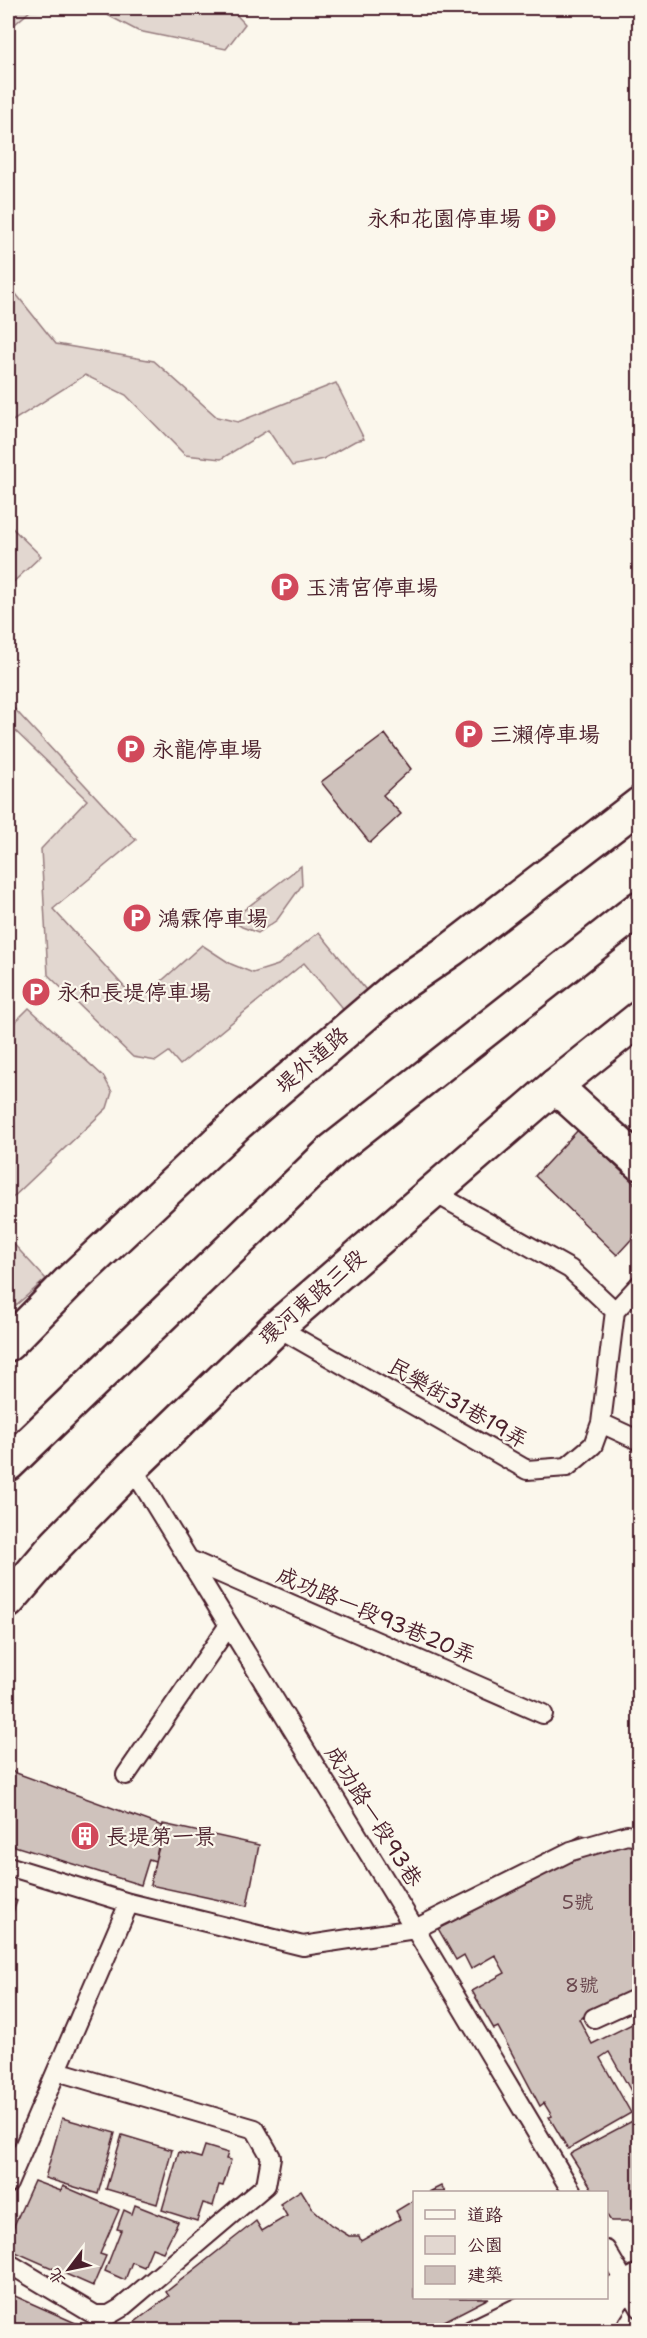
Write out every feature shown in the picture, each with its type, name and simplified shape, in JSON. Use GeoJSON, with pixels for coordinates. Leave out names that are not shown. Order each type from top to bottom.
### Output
{"type":"FeatureCollection","features":[{"type":"Feature","properties":{"kind":"street","name":"堤外道路"},"geometry":{"type":"LineString","coordinates":[[8,1344],[69,1282],[238,1123],[389,994],[452,949],[639,804]]}},
{"type":"Feature","properties":{"kind":"street"},"geometry":{"type":"LineString","coordinates":[[8,1464],[333,1150],[639,908]]}},
{"type":"Feature","properties":{"kind":"street","name":"環河東路三段"},"geometry":{"type":"LineString","coordinates":[[8,1601],[56,1545],[132,1467],[277,1326],[555,1086],[636,1025]]}},
{"type":"Feature","properties":{"kind":"street"},"geometry":{"type":"LineString","coordinates":[[555,1086],[639,1163]]}},
{"type":"Feature","properties":{"kind":"street"},"geometry":{"type":"LineString","coordinates":[[608,2297],[624,2289]]}},
{"type":"Feature","properties":{"kind":"street"},"geometry":{"type":"LineString","coordinates":[[544,2331],[605,2299]]}},
{"type":"Feature","properties":{"kind":"lane"},"geometry":{"type":"LineString","coordinates":[[433,1192],[570,1269],[615,1311],[639,1284]]}},
{"type":"Feature","properties":{"kind":"lane","name":"民樂街31巷19弄"},"geometry":{"type":"LineString","coordinates":[[277,1326],[527,1470],[567,1467],[593,1445],[602,1423],[615,1311]]}},
{"type":"Feature","properties":{"kind":"lane"},"geometry":{"type":"LineString","coordinates":[[602,1423],[639,1441]]}},
{"type":"Feature","properties":{"kind":"lane","name":"成功路一段93巷"},"geometry":{"type":"LineString","coordinates":[[132,1467],[415,1929],[571,2191]]}},
{"type":"Feature","properties":{"kind":"lane","name":"成功路一段93巷20弄"},"geometry":{"type":"LineString","coordinates":[[190,1560],[543,1714]]}},
{"type":"Feature","properties":{"kind":"lane"},"geometry":{"type":"LineString","coordinates":[[126,1775],[229,1625]]}},
{"type":"Feature","properties":{"kind":"lane"},"geometry":{"type":"LineString","coordinates":[[8,1866],[129,1903],[303,1946],[415,1929],[571,1851],[627,1835],[639,1837]]}},
{"type":"Feature","properties":{"kind":"lane"},"geometry":{"type":"LineString","coordinates":[[8,2184],[129,1903]]}},
{"type":"Feature","properties":{"kind":"lane"},"geometry":{"type":"LineString","coordinates":[[594,2018],[639,1997]]}},
{"type":"Feature","properties":{"kind":"lane"},"geometry":{"type":"LineString","coordinates":[[8,2264],[95,2315],[109,2315],[121,2308],[266,2185],[272,2157],[255,2129],[57,2071]]}},
{"type":"Feature","properties":{"kind":"lane"},"geometry":{"type":"LineString","coordinates":[[597,2331],[602,2328],[624,2289],[608,2254]]}},
{"type":"Feature","properties":{"kind":"lane"},"geometry":{"type":"LineString","coordinates":[[471,2331],[535,2299]]}},
{"type":"Feature","properties":{"kind":"lane"},"geometry":{"type":"LineString","coordinates":[[505,2331],[567,2299]]}},
{"type":"Feature","properties":{"kind":"green space"},"geometry":{"type":"Polygon","coordinates":[[[8,8],[89,8],[30,11],[8,30],[8,8]]]}},
{"type":"Feature","properties":{"kind":"green space"},"geometry":{"type":"Polygon","coordinates":[[[94,8],[230,8],[245,24],[226,49],[138,31],[94,8]]]}},
{"type":"Feature","properties":{"kind":"green space"},"geometry":{"type":"Polygon","coordinates":[[[8,284],[56,344],[154,361],[217,417],[238,422],[336,383],[364,439],[355,441],[323,459],[292,466],[268,430],[221,459],[185,455],[126,395],[85,375],[8,424],[8,284]]]}},
{"type":"Feature","properties":{"kind":"green space"},"geometry":{"type":"Polygon","coordinates":[[[8,524],[41,556],[8,587],[8,524]]]}},
{"type":"Feature","properties":{"kind":"green space"},"geometry":{"type":"Polygon","coordinates":[[[8,702],[136,840],[53,909],[138,1002],[202,945],[231,964],[253,973],[278,965],[319,932],[370,995],[347,1014],[304,963],[180,1065],[169,1052],[156,1061],[133,1057],[48,975],[41,849],[87,800],[8,724],[8,702]]]}},
{"type":"Feature","properties":{"kind":"green space"},"geometry":{"type":"Polygon","coordinates":[[[301,866],[302,885],[277,920],[258,933],[231,920],[301,866]]]}},
{"type":"Feature","properties":{"kind":"green space"},"geometry":{"type":"Polygon","coordinates":[[[29,1008],[104,1077],[112,1092],[107,1108],[8,1202],[8,1029],[29,1008]]]}},
{"type":"Feature","properties":{"kind":"green space"},"geometry":{"type":"Polygon","coordinates":[[[8,1238],[46,1279],[8,1312],[8,1238]]]}},
{"type":"Feature","properties":{"kind":"building"},"geometry":{"type":"Polygon","coordinates":[[[385,734],[411,769],[383,795],[401,814],[370,843],[321,782],[385,734]]]}},
{"type":"Feature","properties":{"kind":"building"},"geometry":{"type":"Polygon","coordinates":[[[578,1130],[640,1189],[640,1230],[617,1255],[535,1176],[578,1130]]]}},
{"type":"Feature","properties":{"kind":"building","name":"長堤第一景"},"geometry":{"type":"Polygon","coordinates":[[[8,1770],[165,1827],[155,1861],[149,1859],[141,1885],[8,1844],[8,1770]]]}},
{"type":"Feature","properties":{"kind":"building"},"geometry":{"type":"Polygon","coordinates":[[[163,1824],[259,1845],[247,1906],[150,1885],[163,1824]]]}},
{"type":"Feature","properties":{"kind":"building"},"geometry":{"type":"Polygon","coordinates":[[[582,1835],[640,1848],[640,1987],[579,2019],[592,2044],[640,2020],[640,2107],[609,2052],[600,2058],[631,2113],[568,2149],[549,2117],[552,2116],[544,2103],[540,2106],[498,2027],[494,2029],[472,1991],[505,1973],[495,1955],[471,1969],[464,1955],[456,1960],[431,1916],[582,1835]]]}},
{"type":"Feature","properties":{"kind":"building"},"geometry":{"type":"Polygon","coordinates":[[[8,1897],[17,1901],[8,1926],[8,1897]]]}},
{"type":"Feature","properties":{"kind":"building"},"geometry":{"type":"Polygon","coordinates":[[[640,2117],[640,2217],[631,2221],[611,2221],[608,2217],[608,2191],[593,2191],[570,2154],[640,2117]]]}},
{"type":"Feature","properties":{"kind":"building"},"geometry":{"type":"Polygon","coordinates":[[[62,2118],[115,2133],[98,2194],[45,2178],[62,2118]]]}},
{"type":"Feature","properties":{"kind":"building"},"geometry":{"type":"Polygon","coordinates":[[[122,2135],[172,2150],[157,2204],[106,2189],[122,2135]]]}},
{"type":"Feature","properties":{"kind":"building"},"geometry":{"type":"Polygon","coordinates":[[[205,2146],[228,2153],[226,2159],[231,2160],[223,2186],[219,2185],[213,2206],[203,2203],[197,2221],[162,2210],[179,2152],[201,2158],[205,2146]]]}},
{"type":"Feature","properties":{"kind":"building"},"geometry":{"type":"Polygon","coordinates":[[[34,2181],[61,2191],[63,2186],[119,2210],[100,2254],[106,2256],[93,2286],[13,2251],[8,2239],[34,2181]]]}},
{"type":"Feature","properties":{"kind":"building"},"geometry":{"type":"Polygon","coordinates":[[[441,2186],[444,2191],[431,2191],[441,2186]]]}},
{"type":"Feature","properties":{"kind":"building"},"geometry":{"type":"Polygon","coordinates":[[[301,2190],[312,2208],[331,2225],[349,2236],[359,2236],[361,2241],[400,2219],[396,2211],[413,2201],[413,2299],[487,2299],[427,2330],[129,2330],[131,2325],[169,2296],[166,2292],[256,2221],[262,2231],[287,2216],[280,2204],[301,2190]]]}},
{"type":"Feature","properties":{"kind":"building"},"geometry":{"type":"Polygon","coordinates":[[[135,2205],[178,2222],[163,2252],[152,2248],[144,2267],[132,2262],[125,2280],[105,2271],[121,2230],[117,2229],[124,2210],[132,2214],[135,2205]]]}},
{"type":"Feature","properties":{"kind":"building"},"geometry":{"type":"Polygon","coordinates":[[[8,2293],[80,2325],[88,2330],[8,2330],[8,2293]]]}},
{"type":"Feature","properties":{"kind":"place","name":"永和花園停車場"},"geometry":{"type":"Point","coordinates":[542,218]}},
{"type":"Feature","properties":{"kind":"place","name":"玉清宮停車場"},"geometry":{"type":"Point","coordinates":[285,587]}},
{"type":"Feature","properties":{"kind":"place","name":"三瀨停車場"},"geometry":{"type":"Point","coordinates":[469,734]}},
{"type":"Feature","properties":{"kind":"place","name":"永龍停車場"},"geometry":{"type":"Point","coordinates":[131,749]}},
{"type":"Feature","properties":{"kind":"place","name":"鴻霖停車場"},"geometry":{"type":"Point","coordinates":[137,918]}},
{"type":"Feature","properties":{"kind":"place","name":"永和長堤停車場"},"geometry":{"type":"Point","coordinates":[36,992]}},
{"type":"Feature","properties":{"kind":"place","name":"長堤第一景"},"geometry":{"type":"Point","coordinates":[85,1836]}}]}
